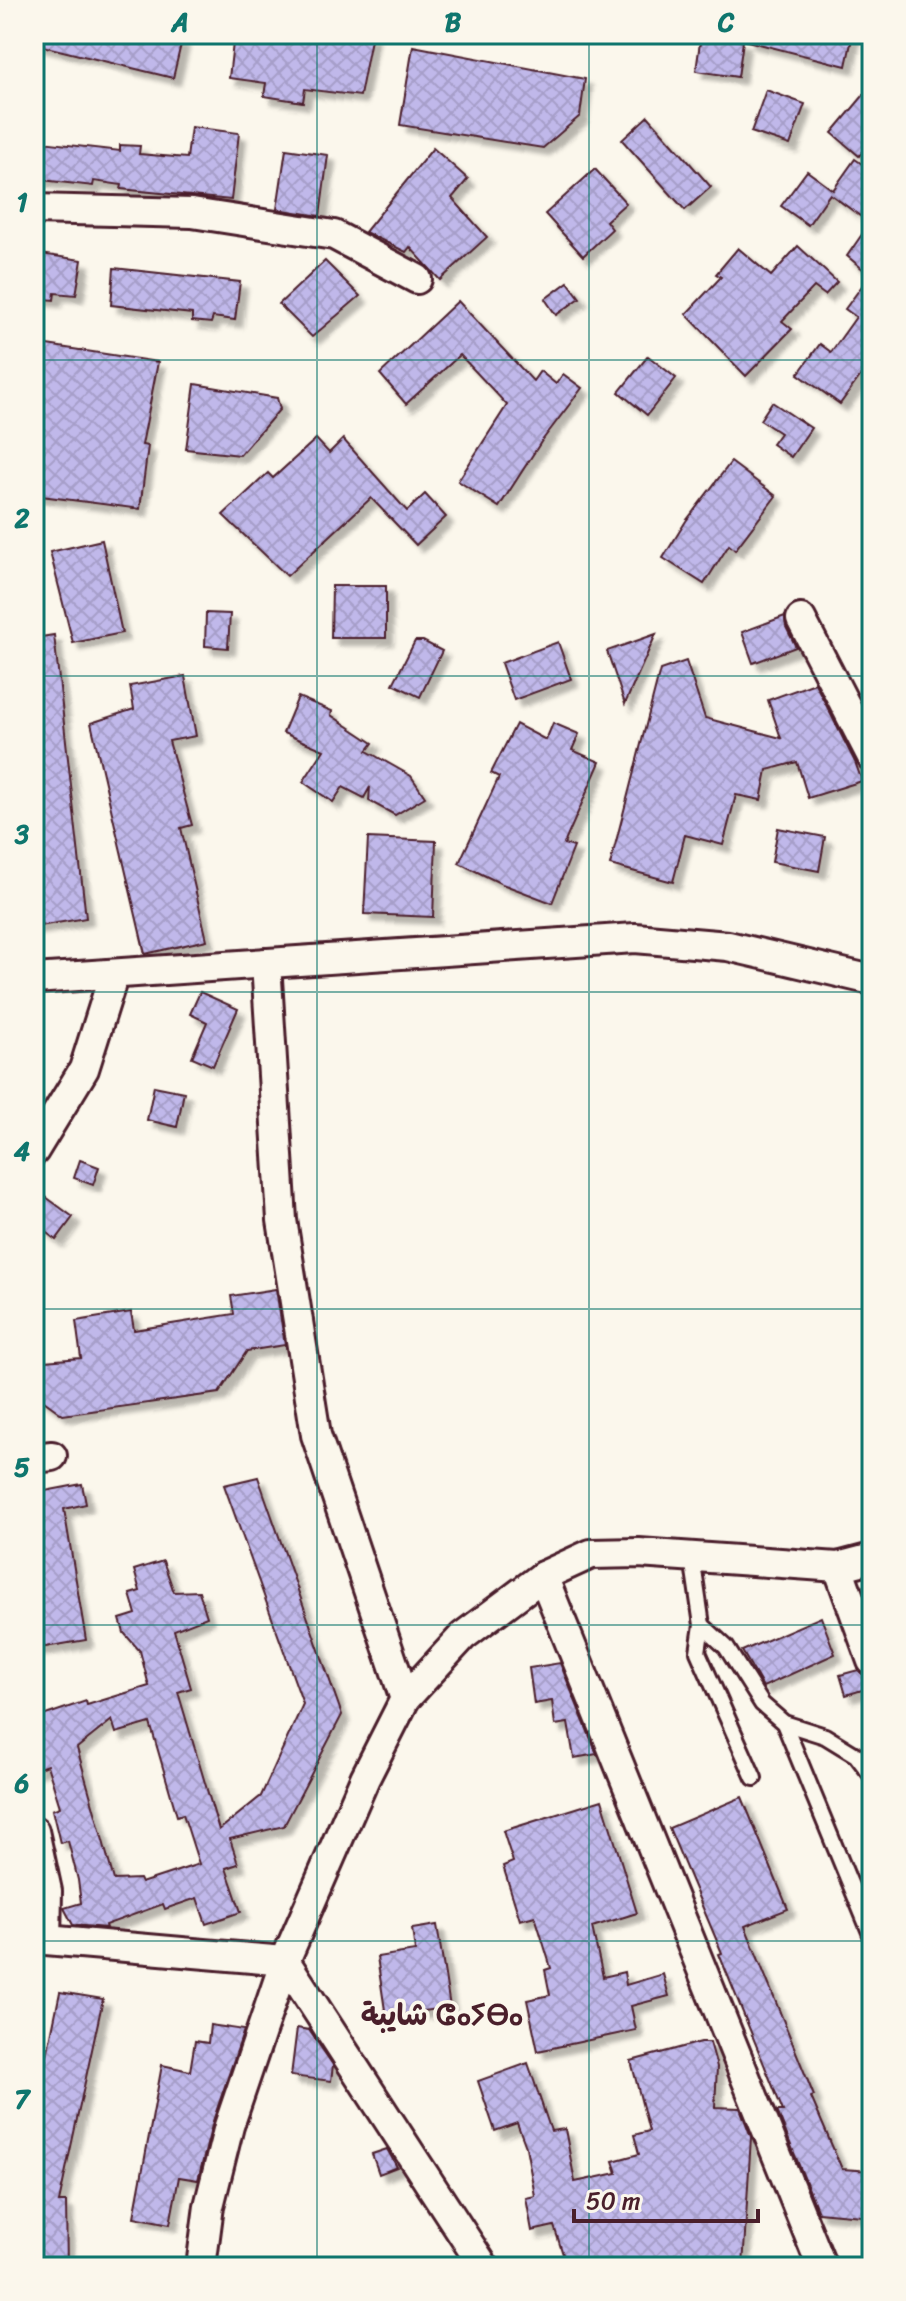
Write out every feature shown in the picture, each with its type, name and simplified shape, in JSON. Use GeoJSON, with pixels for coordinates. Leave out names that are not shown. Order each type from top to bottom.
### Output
{"type":"FeatureCollection","features":[{"type":"Feature","properties":{"kind":"street"},"geometry":{"type":"LineString","coordinates":[[34,209],[192,213],[334,235],[417,279]]}},
{"type":"Feature","properties":{"kind":"street"},"geometry":{"type":"LineString","coordinates":[[801,619],[872,757]]}},
{"type":"Feature","properties":{"kind":"street"},"geometry":{"type":"LineString","coordinates":[[34,979],[635,938],[728,946],[872,980]]}},
{"type":"Feature","properties":{"kind":"street"},"geometry":{"type":"LineString","coordinates":[[266,963],[282,1220],[316,1435],[405,1699]]}},
{"type":"Feature","properties":{"kind":"street"},"geometry":{"type":"LineString","coordinates":[[34,1151],[84,1069],[114,974]]}},
{"type":"Feature","properties":{"kind":"street"},"geometry":{"type":"LineString","coordinates":[[201,2267],[209,2206],[229,2126],[285,1961],[365,1778],[405,1699],[463,1636],[543,1576],[591,1554],[639,1553],[838,1567],[872,1558]]}},
{"type":"Feature","properties":{"kind":"street"},"geometry":{"type":"LineString","coordinates":[[838,1567],[872,1661]]}},
{"type":"Feature","properties":{"kind":"street"},"geometry":{"type":"LineString","coordinates":[[543,1576],[822,2267]]}},
{"type":"Feature","properties":{"kind":"street"},"geometry":{"type":"LineString","coordinates":[[34,1831],[47,1891],[40,1938],[285,1961]]}},
{"type":"Feature","properties":{"kind":"street"},"geometry":{"type":"LineString","coordinates":[[285,1961],[484,2267]]}},
{"type":"Feature","properties":{"kind":"lane"},"geometry":{"type":"LineString","coordinates":[[692,1557],[702,1625],[698,1652],[754,1778]]}},
{"type":"Feature","properties":{"kind":"lane"},"geometry":{"type":"LineString","coordinates":[[702,1625],[726,1647],[762,1704],[784,1723],[825,1736],[856,1755],[872,1776]]}},
{"type":"Feature","properties":{"kind":"lane"},"geometry":{"type":"LineString","coordinates":[[784,1723],[872,1937]]}},
{"type":"Feature","properties":{"kind":"building"},"geometry":{"type":"Polygon","coordinates":[[[34,34],[156,34],[182,40],[173,78],[34,44],[34,34]]]}},
{"type":"Feature","properties":{"kind":"building"},"geometry":{"type":"Polygon","coordinates":[[[234,34],[372,34],[360,96],[305,89],[303,102],[264,96],[266,83],[229,78],[234,34]]]}},
{"type":"Feature","properties":{"kind":"building"},"geometry":{"type":"Polygon","coordinates":[[[748,34],[853,34],[846,66],[747,41],[748,34]]]}},
{"type":"Feature","properties":{"kind":"building"},"geometry":{"type":"Polygon","coordinates":[[[701,35],[743,41],[738,77],[696,71],[701,35]]]}},
{"type":"Feature","properties":{"kind":"building"},"geometry":{"type":"Polygon","coordinates":[[[413,46],[585,79],[580,116],[543,148],[400,125],[413,46]]]}},
{"type":"Feature","properties":{"kind":"building"},"geometry":{"type":"Polygon","coordinates":[[[872,85],[872,141],[859,156],[832,133],[872,85]]]}},
{"type":"Feature","properties":{"kind":"building"},"geometry":{"type":"Polygon","coordinates":[[[766,90],[805,104],[790,145],[751,132],[766,90]]]}},
{"type":"Feature","properties":{"kind":"building"},"geometry":{"type":"Polygon","coordinates":[[[648,116],[711,187],[685,210],[622,140],[648,116]]]}},
{"type":"Feature","properties":{"kind":"building"},"geometry":{"type":"Polygon","coordinates":[[[191,127],[239,133],[231,200],[121,189],[122,185],[94,181],[93,186],[34,179],[34,141],[120,151],[120,145],[140,146],[139,154],[187,158],[191,127]]]}},
{"type":"Feature","properties":{"kind":"building"},"geometry":{"type":"Polygon","coordinates":[[[433,148],[468,179],[452,198],[487,237],[440,280],[410,247],[406,252],[365,232],[433,148]]]}},
{"type":"Feature","properties":{"kind":"building"},"geometry":{"type":"Polygon","coordinates":[[[286,149],[328,155],[320,216],[277,209],[286,149]]]}},
{"type":"Feature","properties":{"kind":"building"},"geometry":{"type":"Polygon","coordinates":[[[855,159],[872,171],[872,199],[860,216],[830,194],[808,225],[781,206],[807,171],[833,190],[855,159]]]}},
{"type":"Feature","properties":{"kind":"building"},"geometry":{"type":"Polygon","coordinates":[[[595,169],[626,203],[606,221],[612,229],[583,256],[545,214],[595,169]]]}},
{"type":"Feature","properties":{"kind":"building"},"geometry":{"type":"Polygon","coordinates":[[[872,220],[872,360],[840,404],[798,374],[820,344],[831,352],[856,317],[845,309],[870,275],[847,256],[872,220]]]}},
{"type":"Feature","properties":{"kind":"building"},"geometry":{"type":"Polygon","coordinates":[[[798,246],[837,282],[825,295],[814,287],[782,321],[792,329],[746,376],[686,314],[721,277],[716,274],[738,248],[771,276],[798,246]]]}},
{"type":"Feature","properties":{"kind":"building"},"geometry":{"type":"Polygon","coordinates":[[[34,253],[82,260],[76,295],[55,293],[54,300],[36,298],[34,253]]]}},
{"type":"Feature","properties":{"kind":"building"},"geometry":{"type":"Polygon","coordinates":[[[325,261],[360,296],[312,337],[279,304],[325,261]]]}},
{"type":"Feature","properties":{"kind":"building"},"geometry":{"type":"Polygon","coordinates":[[[114,268],[240,282],[235,320],[213,317],[211,323],[192,321],[192,314],[111,305],[114,268]]]}},
{"type":"Feature","properties":{"kind":"building"},"geometry":{"type":"Polygon","coordinates":[[[568,282],[580,298],[556,315],[545,299],[568,282]]]}},
{"type":"Feature","properties":{"kind":"building"},"geometry":{"type":"Polygon","coordinates":[[[458,301],[533,381],[540,371],[556,384],[563,374],[582,388],[541,442],[499,507],[458,481],[507,405],[460,355],[406,404],[380,374],[458,301]]]}},
{"type":"Feature","properties":{"kind":"building"},"geometry":{"type":"Polygon","coordinates":[[[34,343],[158,362],[142,445],[148,446],[140,509],[34,495],[34,343]]]}},
{"type":"Feature","properties":{"kind":"building"},"geometry":{"type":"Polygon","coordinates":[[[648,356],[676,378],[647,415],[619,392],[648,356]]]}},
{"type":"Feature","properties":{"kind":"building"},"geometry":{"type":"Polygon","coordinates":[[[195,384],[277,398],[280,409],[240,455],[186,449],[195,384]]]}},
{"type":"Feature","properties":{"kind":"building"},"geometry":{"type":"Polygon","coordinates":[[[772,402],[811,428],[791,457],[772,444],[780,433],[760,420],[772,402]]]}},
{"type":"Feature","properties":{"kind":"building"},"geometry":{"type":"Polygon","coordinates":[[[316,439],[329,453],[343,439],[407,511],[425,494],[446,517],[416,545],[371,498],[287,576],[223,515],[268,473],[273,478],[316,439]]]}},
{"type":"Feature","properties":{"kind":"building"},"geometry":{"type":"Polygon","coordinates":[[[731,462],[776,496],[735,550],[729,545],[704,584],[663,558],[686,521],[731,462]]]}},
{"type":"Feature","properties":{"kind":"building"},"geometry":{"type":"Polygon","coordinates":[[[102,540],[122,633],[73,643],[50,552],[102,540]]]}},
{"type":"Feature","properties":{"kind":"building"},"geometry":{"type":"Polygon","coordinates":[[[332,586],[386,586],[386,638],[331,638],[332,586]]]}},
{"type":"Feature","properties":{"kind":"building"},"geometry":{"type":"Polygon","coordinates":[[[206,613],[230,614],[228,648],[205,646],[206,613]]]}},
{"type":"Feature","properties":{"kind":"building"},"geometry":{"type":"Polygon","coordinates":[[[785,616],[786,627],[796,647],[753,663],[742,632],[785,616]]]}},
{"type":"Feature","properties":{"kind":"building"},"geometry":{"type":"Polygon","coordinates":[[[656,634],[625,704],[607,651],[656,634]]]}},
{"type":"Feature","properties":{"kind":"building"},"geometry":{"type":"Polygon","coordinates":[[[54,635],[86,918],[34,927],[34,638],[54,635]]]}},
{"type":"Feature","properties":{"kind":"building"},"geometry":{"type":"Polygon","coordinates":[[[415,641],[423,641],[442,651],[420,697],[393,684],[415,641]]]}},
{"type":"Feature","properties":{"kind":"building"},"geometry":{"type":"Polygon","coordinates":[[[558,642],[571,679],[514,700],[501,663],[558,642]]]}},
{"type":"Feature","properties":{"kind":"building"},"geometry":{"type":"Polygon","coordinates":[[[686,661],[705,718],[781,738],[768,700],[815,683],[862,781],[808,798],[797,762],[767,770],[761,800],[736,795],[723,845],[685,835],[673,882],[610,865],[660,670],[686,661]]]}},
{"type":"Feature","properties":{"kind":"building"},"geometry":{"type":"Polygon","coordinates":[[[185,676],[196,736],[169,741],[192,825],[181,828],[207,940],[145,954],[91,723],[134,709],[130,686],[185,676]]]}},
{"type":"Feature","properties":{"kind":"building"},"geometry":{"type":"Polygon","coordinates":[[[298,697],[332,711],[331,715],[373,743],[367,751],[411,776],[425,797],[395,815],[369,801],[370,787],[364,798],[343,787],[333,802],[303,782],[324,750],[283,733],[298,697]]]}},
{"type":"Feature","properties":{"kind":"building"},"geometry":{"type":"Polygon","coordinates":[[[553,723],[579,734],[572,750],[600,762],[564,844],[574,847],[552,903],[459,863],[499,777],[491,773],[516,724],[546,740],[553,723]]]}},
{"type":"Feature","properties":{"kind":"building"},"geometry":{"type":"Polygon","coordinates":[[[778,828],[825,837],[819,871],[772,862],[778,828]]]}},
{"type":"Feature","properties":{"kind":"building"},"geometry":{"type":"Polygon","coordinates":[[[368,838],[436,841],[433,917],[364,914],[368,838]]]}},
{"type":"Feature","properties":{"kind":"building"},"geometry":{"type":"Polygon","coordinates":[[[200,992],[238,1009],[213,1066],[192,1057],[207,1022],[190,1014],[200,992]]]}},
{"type":"Feature","properties":{"kind":"building"},"geometry":{"type":"Polygon","coordinates":[[[154,1086],[184,1092],[177,1127],[147,1120],[154,1086]]]}},
{"type":"Feature","properties":{"kind":"building"},"geometry":{"type":"Polygon","coordinates":[[[80,1160],[99,1167],[93,1185],[74,1178],[80,1160]]]}},
{"type":"Feature","properties":{"kind":"building"},"geometry":{"type":"Polygon","coordinates":[[[46,1197],[73,1217],[56,1240],[34,1223],[34,1213],[46,1197]]]}},
{"type":"Feature","properties":{"kind":"building"},"geometry":{"type":"Polygon","coordinates":[[[276,1289],[285,1345],[247,1351],[219,1393],[63,1415],[37,1396],[44,1361],[81,1358],[76,1321],[131,1312],[134,1330],[234,1314],[231,1296],[276,1289]]]}},
{"type":"Feature","properties":{"kind":"building"},"geometry":{"type":"Polygon","coordinates":[[[258,1477],[342,1715],[284,1826],[230,1839],[238,1864],[226,1868],[241,1912],[206,1924],[197,1898],[165,1909],[163,1904],[105,1925],[106,1928],[73,1925],[64,1908],[81,1903],[78,1880],[68,1841],[60,1843],[52,1810],[60,1807],[47,1765],[34,1770],[34,1719],[86,1701],[87,1705],[149,1686],[140,1651],[124,1633],[120,1619],[136,1614],[130,1594],[140,1591],[134,1570],[163,1561],[174,1592],[199,1591],[207,1617],[174,1630],[191,1688],[178,1692],[219,1830],[261,1796],[303,1704],[224,1485],[258,1477]],[[112,1720],[77,1748],[114,1880],[139,1879],[141,1883],[199,1864],[183,1814],[177,1816],[150,1723],[116,1733],[112,1720]]]}},
{"type":"Feature","properties":{"kind":"building"},"geometry":{"type":"Polygon","coordinates":[[[82,1484],[86,1504],[64,1509],[86,1640],[34,1649],[34,1493],[82,1484]]]}},
{"type":"Feature","properties":{"kind":"building"},"geometry":{"type":"Polygon","coordinates":[[[821,1617],[835,1654],[763,1687],[742,1651],[821,1617]]]}},
{"type":"Feature","properties":{"kind":"building"},"geometry":{"type":"Polygon","coordinates":[[[560,1663],[597,1754],[574,1758],[568,1723],[555,1725],[552,1701],[534,1704],[529,1668],[560,1663]]]}},
{"type":"Feature","properties":{"kind":"building"},"geometry":{"type":"Polygon","coordinates":[[[858,1670],[872,1678],[872,1687],[846,1695],[840,1675],[858,1670]]]}},
{"type":"Feature","properties":{"kind":"building"},"geometry":{"type":"Polygon","coordinates":[[[742,1797],[788,1909],[745,1926],[842,2169],[872,2171],[872,2217],[818,2212],[777,2111],[783,2111],[719,1954],[722,1953],[669,1828],[742,1797]]]}},
{"type":"Feature","properties":{"kind":"building"},"geometry":{"type":"Polygon","coordinates":[[[602,1800],[637,1913],[592,1927],[603,1977],[624,1972],[626,1985],[663,1974],[669,1996],[631,2006],[636,2030],[538,2051],[527,2000],[550,1995],[545,1970],[551,1968],[535,1916],[520,1920],[503,1866],[513,1862],[503,1831],[602,1800]]]}},
{"type":"Feature","properties":{"kind":"building"},"geometry":{"type":"Polygon","coordinates":[[[437,1925],[450,2007],[386,2017],[377,1957],[415,1951],[412,1929],[437,1925]]]}},
{"type":"Feature","properties":{"kind":"building"},"geometry":{"type":"Polygon","coordinates":[[[60,1992],[103,1999],[59,2202],[66,2202],[67,2267],[34,2267],[34,2118],[60,1992]]]}},
{"type":"Feature","properties":{"kind":"building"},"geometry":{"type":"Polygon","coordinates":[[[210,2025],[244,2030],[213,2121],[198,2180],[179,2177],[170,2224],[134,2217],[162,2065],[190,2071],[195,2041],[208,2043],[210,2025]]]}},
{"type":"Feature","properties":{"kind":"building"},"geometry":{"type":"Polygon","coordinates":[[[297,2028],[309,2030],[333,2065],[331,2081],[291,2076],[297,2028]]]}},
{"type":"Feature","properties":{"kind":"building"},"geometry":{"type":"Polygon","coordinates":[[[710,2042],[717,2067],[715,2107],[740,2108],[751,2137],[743,2267],[567,2267],[554,2226],[532,2231],[526,2198],[535,2196],[526,2147],[517,2123],[495,2131],[478,2081],[528,2063],[551,2131],[565,2129],[575,2182],[617,2173],[613,2161],[639,2154],[634,2135],[649,2131],[631,2061],[710,2042]]]}},
{"type":"Feature","properties":{"kind":"building"},"geometry":{"type":"Polygon","coordinates":[[[387,2149],[397,2167],[379,2174],[372,2154],[387,2149]]]}},
{"type":"Feature","properties":{"kind":"district","name":"شايبة ⵛⴰⵢⴱⴰ"},"geometry":{"type":"Point","coordinates":[442,2015]}}]}
